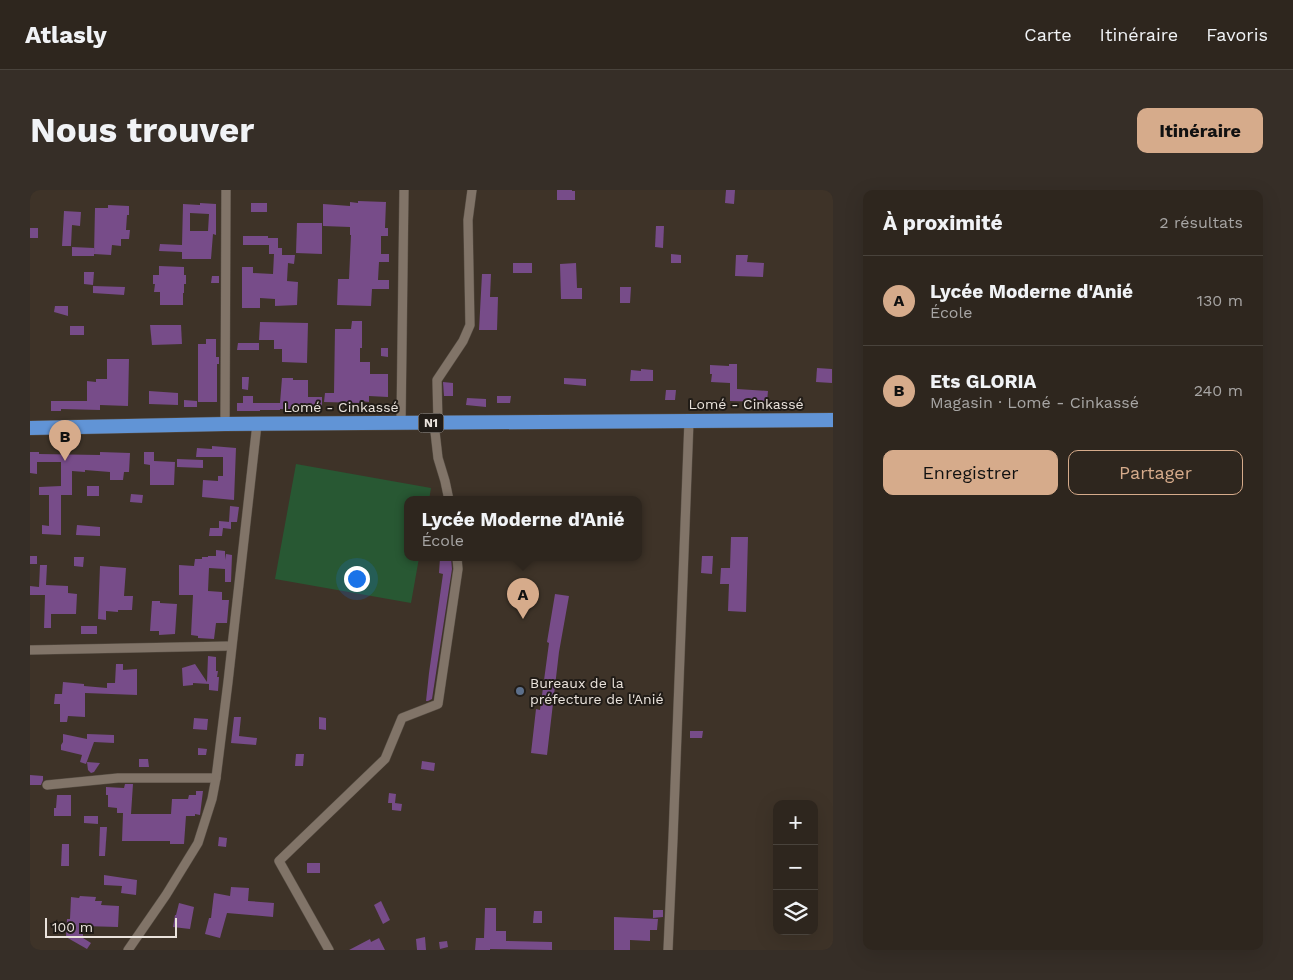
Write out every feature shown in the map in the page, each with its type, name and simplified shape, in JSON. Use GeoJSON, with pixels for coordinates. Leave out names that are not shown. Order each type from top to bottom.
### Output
{"type":"FeatureCollection","features":[{"type":"Feature","properties":{"kind":"highway","name":"Lomé - Cinkassé"},"geometry":{"type":"LineString","coordinates":[[30,428],[225,424],[833,420]]}},
{"type":"Feature","properties":{"kind":"street"},"geometry":{"type":"LineString","coordinates":[[225,424],[226,190]]}},
{"type":"Feature","properties":{"kind":"street"},"geometry":{"type":"LineString","coordinates":[[401,423],[404,190]]}},
{"type":"Feature","properties":{"kind":"street"},"geometry":{"type":"LineString","coordinates":[[448,496],[438,458],[436,423],[437,380],[464,341],[470,325],[468,220],[472,190]]}},
{"type":"Feature","properties":{"kind":"street"},"geometry":{"type":"LineString","coordinates":[[668,950],[689,421]]}},
{"type":"Feature","properties":{"kind":"street"},"geometry":{"type":"LineString","coordinates":[[128,950],[166,895],[198,843],[212,799],[216,778],[256,424]]}},
{"type":"Feature","properties":{"kind":"street"},"geometry":{"type":"LineString","coordinates":[[329,950],[278,861],[386,759],[402,718],[438,704],[458,569],[457,561]]}},
{"type":"Feature","properties":{"kind":"street"},"geometry":{"type":"LineString","coordinates":[[30,650],[231,646]]}},
{"type":"Feature","properties":{"kind":"street"},"geometry":{"type":"LineString","coordinates":[[48,785],[118,778],[216,778]]}},
{"type":"Feature","properties":{"kind":"green space"},"geometry":{"type":"Polygon","coordinates":[[[296,464],[431,488],[430,496],[404,496],[404,561],[418,561],[411,603],[275,579],[296,464]]]}},
{"type":"Feature","properties":{"kind":"building"},"geometry":{"type":"Polygon","coordinates":[[[557,190],[575,191],[575,200],[557,200],[557,190]]]}},
{"type":"Feature","properties":{"kind":"building"},"geometry":{"type":"Polygon","coordinates":[[[726,190],[735,190],[734,204],[725,203],[726,190]]]}},
{"type":"Feature","properties":{"kind":"building"},"geometry":{"type":"Polygon","coordinates":[[[358,201],[386,202],[385,228],[388,228],[388,236],[381,236],[381,254],[389,254],[389,262],[379,262],[378,280],[389,280],[389,289],[372,289],[371,306],[337,305],[338,279],[349,279],[350,227],[323,226],[323,204],[350,206],[350,202],[358,203],[358,201]]]}},
{"type":"Feature","properties":{"kind":"building"},"geometry":{"type":"Polygon","coordinates":[[[200,203],[216,204],[216,235],[213,234],[211,259],[182,259],[182,252],[159,251],[160,244],[182,245],[183,204],[200,205],[200,203]],[[190,213],[190,231],[208,231],[209,214],[190,213]]]}},
{"type":"Feature","properties":{"kind":"building"},"geometry":{"type":"Polygon","coordinates":[[[251,203],[267,203],[267,212],[251,212],[251,203]]]}},
{"type":"Feature","properties":{"kind":"building"},"geometry":{"type":"Polygon","coordinates":[[[108,205],[129,206],[126,230],[130,230],[129,239],[121,239],[121,246],[112,245],[111,255],[94,254],[95,208],[108,208],[108,205]]]}},
{"type":"Feature","properties":{"kind":"building"},"geometry":{"type":"Polygon","coordinates":[[[64,211],[81,212],[80,226],[72,225],[71,246],[62,246],[64,211]]]}},
{"type":"Feature","properties":{"kind":"building"},"geometry":{"type":"Polygon","coordinates":[[[297,223],[322,223],[322,254],[296,253],[297,223]]]}},
{"type":"Feature","properties":{"kind":"building"},"geometry":{"type":"Polygon","coordinates":[[[656,226],[664,226],[663,248],[655,247],[656,226]]]}},
{"type":"Feature","properties":{"kind":"building"},"geometry":{"type":"Polygon","coordinates":[[[30,228],[38,228],[38,238],[30,238],[30,228]]]}},
{"type":"Feature","properties":{"kind":"building"},"geometry":{"type":"Polygon","coordinates":[[[243,236],[278,238],[278,248],[282,248],[282,255],[295,255],[294,264],[288,263],[287,281],[298,282],[297,305],[275,306],[275,299],[260,298],[260,308],[242,308],[242,267],[253,267],[253,273],[273,274],[274,254],[269,254],[269,245],[243,245],[243,236]]]}},
{"type":"Feature","properties":{"kind":"building"},"geometry":{"type":"Polygon","coordinates":[[[72,247],[94,248],[94,256],[72,256],[72,247]]]}},
{"type":"Feature","properties":{"kind":"building"},"geometry":{"type":"Polygon","coordinates":[[[671,254],[681,255],[681,263],[671,263],[671,254]]]}},
{"type":"Feature","properties":{"kind":"building"},"geometry":{"type":"Polygon","coordinates":[[[736,255],[748,255],[747,262],[764,263],[763,277],[735,276],[736,255]]]}},
{"type":"Feature","properties":{"kind":"building"},"geometry":{"type":"Polygon","coordinates":[[[513,263],[532,263],[532,273],[513,273],[513,263]]]}},
{"type":"Feature","properties":{"kind":"building"},"geometry":{"type":"Polygon","coordinates":[[[576,263],[577,288],[582,288],[582,299],[561,299],[560,264],[576,263]]]}},
{"type":"Feature","properties":{"kind":"building"},"geometry":{"type":"Polygon","coordinates":[[[159,266],[184,267],[186,284],[184,284],[183,305],[160,305],[160,292],[154,292],[155,284],[153,284],[153,275],[159,275],[159,266]]]}},
{"type":"Feature","properties":{"kind":"building"},"geometry":{"type":"Polygon","coordinates":[[[84,272],[94,272],[93,285],[84,284],[84,272]]]}},
{"type":"Feature","properties":{"kind":"building"},"geometry":{"type":"Polygon","coordinates":[[[482,274],[491,274],[490,297],[498,297],[497,330],[479,330],[482,274]]]}},
{"type":"Feature","properties":{"kind":"building"},"geometry":{"type":"Polygon","coordinates":[[[212,276],[219,276],[219,283],[211,283],[212,276]]]}},
{"type":"Feature","properties":{"kind":"building"},"geometry":{"type":"Polygon","coordinates":[[[93,286],[125,287],[124,295],[93,293],[93,286]]]}},
{"type":"Feature","properties":{"kind":"building"},"geometry":{"type":"Polygon","coordinates":[[[620,287],[631,287],[630,303],[620,303],[620,287]]]}},
{"type":"Feature","properties":{"kind":"building"},"geometry":{"type":"Polygon","coordinates":[[[55,306],[68,306],[68,316],[54,312],[55,306]]]}},
{"type":"Feature","properties":{"kind":"building"},"geometry":{"type":"Polygon","coordinates":[[[352,321],[362,321],[360,362],[370,362],[370,374],[388,374],[388,397],[369,396],[369,402],[361,401],[361,403],[324,402],[325,393],[334,393],[335,329],[351,329],[352,321]]]}},
{"type":"Feature","properties":{"kind":"building"},"geometry":{"type":"Polygon","coordinates":[[[260,322],[308,323],[307,363],[282,362],[282,349],[274,349],[274,340],[259,340],[260,322]]]}},
{"type":"Feature","properties":{"kind":"building"},"geometry":{"type":"Polygon","coordinates":[[[150,325],[181,325],[182,344],[152,345],[150,325]]]}},
{"type":"Feature","properties":{"kind":"building"},"geometry":{"type":"Polygon","coordinates":[[[70,326],[84,326],[84,335],[70,335],[70,326]]]}},
{"type":"Feature","properties":{"kind":"building"},"geometry":{"type":"Polygon","coordinates":[[[206,339],[216,339],[216,357],[219,357],[219,364],[217,364],[217,402],[198,402],[198,344],[206,344],[206,339]]]}},
{"type":"Feature","properties":{"kind":"building"},"geometry":{"type":"Polygon","coordinates":[[[238,343],[259,343],[259,350],[237,350],[238,343]]]}},
{"type":"Feature","properties":{"kind":"building"},"geometry":{"type":"Polygon","coordinates":[[[381,348],[388,348],[388,357],[381,356],[381,348]]]}},
{"type":"Feature","properties":{"kind":"building"},"geometry":{"type":"Polygon","coordinates":[[[107,359],[129,359],[128,406],[100,405],[100,410],[61,409],[61,411],[51,411],[51,401],[87,401],[87,381],[96,382],[96,379],[107,379],[107,359]]]}},
{"type":"Feature","properties":{"kind":"building"},"geometry":{"type":"Polygon","coordinates":[[[729,364],[737,364],[737,389],[768,391],[767,402],[730,401],[730,383],[711,382],[710,365],[729,366],[729,364]]]}},
{"type":"Feature","properties":{"kind":"building"},"geometry":{"type":"Polygon","coordinates":[[[817,368],[832,369],[832,383],[816,382],[817,368]]]}},
{"type":"Feature","properties":{"kind":"building"},"geometry":{"type":"Polygon","coordinates":[[[641,369],[653,370],[653,381],[630,381],[631,370],[641,371],[641,369]]]}},
{"type":"Feature","properties":{"kind":"building"},"geometry":{"type":"Polygon","coordinates":[[[242,377],[249,377],[248,390],[242,389],[242,377]]]}},
{"type":"Feature","properties":{"kind":"building"},"geometry":{"type":"Polygon","coordinates":[[[282,378],[308,380],[308,397],[322,397],[322,407],[300,406],[300,410],[237,411],[237,403],[243,403],[243,396],[253,396],[253,403],[280,403],[282,378]]]}},
{"type":"Feature","properties":{"kind":"building"},"geometry":{"type":"Polygon","coordinates":[[[564,378],[586,379],[586,386],[564,384],[564,378]]]}},
{"type":"Feature","properties":{"kind":"building"},"geometry":{"type":"Polygon","coordinates":[[[443,382],[453,383],[453,396],[444,396],[443,382]]]}},
{"type":"Feature","properties":{"kind":"building"},"geometry":{"type":"Polygon","coordinates":[[[666,390],[676,390],[675,400],[665,400],[666,390]]]}},
{"type":"Feature","properties":{"kind":"building"},"geometry":{"type":"Polygon","coordinates":[[[149,391],[178,393],[178,405],[149,404],[149,391]]]}},
{"type":"Feature","properties":{"kind":"building"},"geometry":{"type":"Polygon","coordinates":[[[497,396],[511,396],[510,403],[497,403],[497,396]]]}},
{"type":"Feature","properties":{"kind":"building"},"geometry":{"type":"Polygon","coordinates":[[[467,398],[486,399],[486,407],[466,405],[467,398]]]}},
{"type":"Feature","properties":{"kind":"building"},"geometry":{"type":"Polygon","coordinates":[[[184,400],[197,401],[197,407],[184,407],[184,400]]]}},
{"type":"Feature","properties":{"kind":"building"},"geometry":{"type":"Polygon","coordinates":[[[212,446],[236,448],[234,500],[202,497],[203,480],[218,481],[218,476],[223,476],[223,457],[196,457],[197,448],[212,449],[212,446]]]}},
{"type":"Feature","properties":{"kind":"building"},"geometry":{"type":"Polygon","coordinates":[[[30,452],[39,452],[39,454],[100,455],[100,452],[130,453],[129,472],[124,472],[123,480],[110,480],[110,472],[72,471],[72,495],[61,495],[61,535],[42,534],[42,525],[49,526],[49,495],[39,495],[39,487],[61,486],[61,462],[37,462],[37,474],[30,473],[30,452]]]}},
{"type":"Feature","properties":{"kind":"building"},"geometry":{"type":"Polygon","coordinates":[[[144,452],[154,452],[154,461],[175,462],[174,485],[150,485],[150,465],[144,464],[144,452]]]}},
{"type":"Feature","properties":{"kind":"building"},"geometry":{"type":"Polygon","coordinates":[[[177,459],[203,460],[203,468],[177,467],[177,459]]]}},
{"type":"Feature","properties":{"kind":"building"},"geometry":{"type":"Polygon","coordinates":[[[87,486],[99,486],[99,496],[87,496],[87,486]]]}},
{"type":"Feature","properties":{"kind":"building"},"geometry":{"type":"Polygon","coordinates":[[[131,494],[143,495],[142,503],[130,502],[131,494]]]}},
{"type":"Feature","properties":{"kind":"building"},"geometry":{"type":"Polygon","coordinates":[[[230,506],[239,507],[237,522],[231,522],[231,529],[223,528],[222,536],[209,536],[210,528],[219,528],[219,521],[229,522],[230,506]]]}},
{"type":"Feature","properties":{"kind":"building"},"geometry":{"type":"Polygon","coordinates":[[[77,525],[100,527],[100,536],[76,535],[77,525]]]}},
{"type":"Feature","properties":{"kind":"building"},"geometry":{"type":"Polygon","coordinates":[[[731,537],[748,537],[746,612],[728,611],[729,584],[720,584],[721,568],[730,568],[731,537]]]}},
{"type":"Feature","properties":{"kind":"building"},"geometry":{"type":"Polygon","coordinates":[[[216,550],[225,551],[225,560],[226,554],[232,555],[231,582],[225,582],[225,569],[209,568],[208,591],[222,592],[222,600],[229,600],[227,623],[216,623],[214,639],[198,638],[198,636],[191,635],[193,595],[179,595],[179,565],[194,566],[195,559],[216,556],[216,550]]]}},
{"type":"Feature","properties":{"kind":"building"},"geometry":{"type":"Polygon","coordinates":[[[30,556],[37,556],[37,564],[30,564],[30,556]]]}},
{"type":"Feature","properties":{"kind":"building"},"geometry":{"type":"Polygon","coordinates":[[[702,556],[713,556],[712,574],[701,573],[702,556]]]}},
{"type":"Feature","properties":{"kind":"building"},"geometry":{"type":"Polygon","coordinates":[[[74,557],[84,557],[83,567],[74,566],[74,557]]]}},
{"type":"Feature","properties":{"kind":"building"},"geometry":{"type":"Polygon","coordinates":[[[440,561],[451,561],[452,569],[432,699],[426,701],[443,574],[439,573],[440,561]]]}},
{"type":"Feature","properties":{"kind":"building"},"geometry":{"type":"Polygon","coordinates":[[[40,565],[47,565],[46,585],[68,586],[68,593],[77,594],[76,614],[51,614],[51,628],[44,628],[45,595],[30,595],[30,586],[39,587],[40,565]]]}},
{"type":"Feature","properties":{"kind":"building"},"geometry":{"type":"Polygon","coordinates":[[[100,566],[126,568],[124,596],[133,596],[132,610],[106,611],[106,620],[98,619],[100,566]]]}},
{"type":"Feature","properties":{"kind":"building"},"geometry":{"type":"Polygon","coordinates":[[[555,594],[569,596],[559,652],[547,755],[531,753],[536,709],[540,710],[549,643],[547,642],[555,594]]]}},
{"type":"Feature","properties":{"kind":"building"},"geometry":{"type":"Polygon","coordinates":[[[152,601],[177,604],[175,634],[159,635],[159,631],[150,631],[152,601]]]}},
{"type":"Feature","properties":{"kind":"building"},"geometry":{"type":"Polygon","coordinates":[[[81,626],[97,626],[97,634],[81,634],[81,626]]]}},
{"type":"Feature","properties":{"kind":"building"},"geometry":{"type":"Polygon","coordinates":[[[208,656],[216,657],[216,671],[218,671],[217,677],[219,677],[218,691],[209,690],[209,684],[193,683],[193,685],[183,686],[182,668],[195,664],[207,682],[208,656]]]}},
{"type":"Feature","properties":{"kind":"building"},"geometry":{"type":"Polygon","coordinates":[[[116,664],[123,664],[123,670],[137,669],[137,695],[85,693],[85,717],[68,716],[67,722],[60,722],[60,704],[54,704],[55,694],[62,694],[63,682],[107,688],[107,683],[115,683],[116,664]]]}},
{"type":"Feature","properties":{"kind":"building"},"geometry":{"type":"Polygon","coordinates":[[[234,717],[241,717],[239,736],[257,738],[256,745],[231,743],[234,717]]]}},
{"type":"Feature","properties":{"kind":"building"},"geometry":{"type":"Polygon","coordinates":[[[319,717],[326,718],[326,730],[319,729],[319,717]]]}},
{"type":"Feature","properties":{"kind":"building"},"geometry":{"type":"Polygon","coordinates":[[[194,718],[208,719],[207,730],[193,729],[194,718]]]}},
{"type":"Feature","properties":{"kind":"building"},"geometry":{"type":"Polygon","coordinates":[[[690,731],[703,731],[702,738],[690,738],[690,731]]]}},
{"type":"Feature","properties":{"kind":"building"},"geometry":{"type":"Polygon","coordinates":[[[63,734],[87,739],[87,734],[114,735],[114,743],[94,742],[86,764],[80,762],[82,755],[61,750],[63,734]]]}},
{"type":"Feature","properties":{"kind":"building"},"geometry":{"type":"Polygon","coordinates":[[[198,748],[207,749],[206,755],[198,755],[198,748]]]}},
{"type":"Feature","properties":{"kind":"building"},"geometry":{"type":"Polygon","coordinates":[[[296,754],[304,754],[303,766],[295,766],[296,754]]]}},
{"type":"Feature","properties":{"kind":"building"},"geometry":{"type":"Polygon","coordinates":[[[139,759],[148,759],[149,767],[139,767],[139,759]]]}},
{"type":"Feature","properties":{"kind":"building"},"geometry":{"type":"Polygon","coordinates":[[[422,761],[435,763],[434,771],[421,769],[422,761]]]}},
{"type":"Feature","properties":{"kind":"building"},"geometry":{"type":"Polygon","coordinates":[[[87,762],[100,763],[94,772],[91,773],[88,770],[87,762]]]}},
{"type":"Feature","properties":{"kind":"building"},"geometry":{"type":"Polygon","coordinates":[[[30,775],[43,776],[41,785],[30,785],[30,775]]]}},
{"type":"Feature","properties":{"kind":"building"},"geometry":{"type":"Polygon","coordinates":[[[125,784],[133,784],[131,814],[171,814],[172,799],[188,799],[189,795],[196,795],[196,791],[203,791],[200,815],[186,816],[184,844],[170,844],[170,841],[122,841],[123,813],[117,813],[117,808],[108,807],[106,787],[124,788],[125,784]]]}},
{"type":"Feature","properties":{"kind":"building"},"geometry":{"type":"Polygon","coordinates":[[[389,793],[396,794],[395,803],[402,804],[401,811],[392,810],[392,803],[388,803],[389,793]]]}},
{"type":"Feature","properties":{"kind":"building"},"geometry":{"type":"Polygon","coordinates":[[[57,795],[71,795],[71,816],[54,816],[57,795]]]}},
{"type":"Feature","properties":{"kind":"building"},"geometry":{"type":"Polygon","coordinates":[[[84,816],[98,816],[98,824],[84,823],[84,816]]]}},
{"type":"Feature","properties":{"kind":"building"},"geometry":{"type":"Polygon","coordinates":[[[100,827],[107,827],[105,856],[99,856],[100,827]]]}},
{"type":"Feature","properties":{"kind":"building"},"geometry":{"type":"Polygon","coordinates":[[[219,837],[227,838],[226,847],[218,846],[219,837]]]}},
{"type":"Feature","properties":{"kind":"building"},"geometry":{"type":"Polygon","coordinates":[[[62,844],[69,844],[69,866],[61,866],[62,844]]]}},
{"type":"Feature","properties":{"kind":"building"},"geometry":{"type":"Polygon","coordinates":[[[307,863],[320,863],[320,873],[307,873],[307,863]]]}},
{"type":"Feature","properties":{"kind":"building"},"geometry":{"type":"Polygon","coordinates":[[[104,875],[137,880],[136,895],[121,893],[122,886],[104,885],[104,875]]]}},
{"type":"Feature","properties":{"kind":"building"},"geometry":{"type":"Polygon","coordinates":[[[231,887],[249,888],[248,901],[274,903],[273,917],[227,913],[220,938],[205,934],[209,918],[211,918],[214,893],[230,896],[231,887]]]}},
{"type":"Feature","properties":{"kind":"building"},"geometry":{"type":"Polygon","coordinates":[[[80,896],[96,897],[95,901],[102,901],[101,905],[119,906],[118,927],[83,926],[83,938],[91,943],[87,949],[66,937],[67,919],[70,919],[71,897],[79,898],[80,896]]]}},
{"type":"Feature","properties":{"kind":"building"},"geometry":{"type":"Polygon","coordinates":[[[381,901],[390,920],[383,924],[374,905],[381,901]]]}},
{"type":"Feature","properties":{"kind":"building"},"geometry":{"type":"Polygon","coordinates":[[[179,903],[194,907],[190,929],[173,927],[179,903]]]}},
{"type":"Feature","properties":{"kind":"building"},"geometry":{"type":"Polygon","coordinates":[[[485,908],[496,908],[496,931],[506,931],[506,941],[552,942],[552,950],[475,950],[476,938],[484,938],[485,908]]]}},
{"type":"Feature","properties":{"kind":"building"},"geometry":{"type":"Polygon","coordinates":[[[653,910],[663,910],[663,917],[653,918],[653,910]]]}},
{"type":"Feature","properties":{"kind":"building"},"geometry":{"type":"Polygon","coordinates":[[[534,911],[542,911],[542,923],[533,923],[534,911]]]}},
{"type":"Feature","properties":{"kind":"building"},"geometry":{"type":"Polygon","coordinates":[[[614,917],[658,919],[657,930],[650,930],[650,941],[630,940],[630,950],[614,950],[614,917]]]}},
{"type":"Feature","properties":{"kind":"building"},"geometry":{"type":"Polygon","coordinates":[[[425,937],[426,950],[417,950],[416,939],[425,937]]]}},
{"type":"Feature","properties":{"kind":"building"},"geometry":{"type":"Polygon","coordinates":[[[379,938],[385,950],[349,950],[370,939],[371,942],[379,938]]]}},
{"type":"Feature","properties":{"kind":"building"},"geometry":{"type":"Polygon","coordinates":[[[447,941],[448,947],[440,949],[439,942],[447,941]]]}},
{"type":"Feature","properties":{"kind":"place","name":"Ets GLORIA"},"geometry":{"type":"Point","coordinates":[65,461]}},
{"type":"Feature","properties":{"kind":"place","name":"Lycée Moderne d'Anié"},"geometry":{"type":"Point","coordinates":[523,619]}},
{"type":"Feature","properties":{"kind":"place","name":"Bureaux de la préfecture de l'Anié"},"geometry":{"type":"Point","coordinates":[520,691]}}]}
